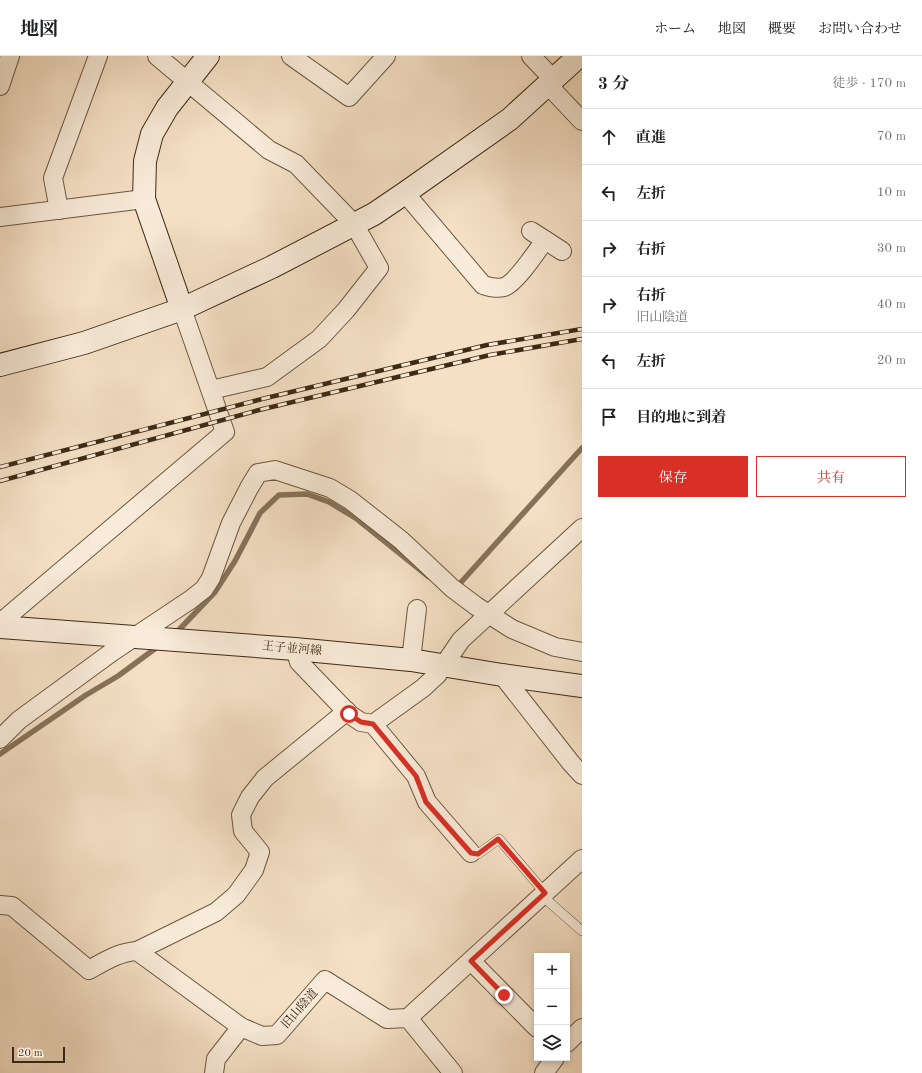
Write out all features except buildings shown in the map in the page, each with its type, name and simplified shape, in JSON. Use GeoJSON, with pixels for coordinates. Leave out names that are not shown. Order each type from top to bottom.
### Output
{"type":"FeatureCollection","features":[{"type":"Feature","properties":{"kind":"street"},"geometry":{"type":"LineString","coordinates":[[0,86],[10,56]]}},
{"type":"Feature","properties":{"kind":"street"},"geometry":{"type":"LineString","coordinates":[[59,210],[53,178],[98,56]]}},
{"type":"Feature","properties":{"kind":"street"},"geometry":{"type":"LineString","coordinates":[[157,56],[269,150],[296,164],[354,224],[379,268],[346,310],[319,339],[267,377],[211,390]]}},
{"type":"Feature","properties":{"kind":"street"},"geometry":{"type":"LineString","coordinates":[[1,627],[7,617],[225,432],[144,199],[145,161],[152,134],[167,108],[208,56]]}},
{"type":"Feature","properties":{"kind":"street"},"geometry":{"type":"LineString","coordinates":[[292,56],[349,97],[386,56]]}},
{"type":"Feature","properties":{"kind":"street"},"geometry":{"type":"LineString","coordinates":[[531,56],[582,121]]}},
{"type":"Feature","properties":{"kind":"street"},"geometry":{"type":"LineString","coordinates":[[0,365],[84,343],[182,309],[272,267],[374,214],[510,119],[579,56]]}},
{"type":"Feature","properties":{"kind":"street"},"geometry":{"type":"LineString","coordinates":[[405,193],[483,285],[494,288],[505,287],[514,282],[538,236],[562,251]]}},
{"type":"Feature","properties":{"kind":"street"},"geometry":{"type":"LineString","coordinates":[[0,217],[144,199]]}},
{"type":"Feature","properties":{"kind":"street"},"geometry":{"type":"LineString","coordinates":[[0,738],[19,720],[139,637],[204,589],[211,578],[231,523],[249,488],[258,473],[275,470],[330,488],[350,500],[401,540],[452,588],[512,629],[555,647],[582,652]]}},
{"type":"Feature","properties":{"kind":"street"},"geometry":{"type":"LineString","coordinates":[[373,724],[423,688],[437,675],[461,640],[582,528]]}},
{"type":"Feature","properties":{"kind":"street"},"geometry":{"type":"LineString","coordinates":[[411,660],[418,609]]}},
{"type":"Feature","properties":{"kind":"street","name":"王子並河線"},"geometry":{"type":"LineString","coordinates":[[1,627],[295,649],[411,660],[582,686]]}},
{"type":"Feature","properties":{"kind":"street"},"geometry":{"type":"LineString","coordinates":[[295,649],[300,662],[347,711],[361,722],[373,724],[416,776],[426,802],[471,853]]}},
{"type":"Feature","properties":{"kind":"street"},"geometry":{"type":"LineString","coordinates":[[502,675],[582,776]]}},
{"type":"Feature","properties":{"kind":"street"},"geometry":{"type":"LineString","coordinates":[[0,905],[12,906],[89,970],[108,959],[127,952],[137,951],[216,912],[236,895],[254,870],[260,852],[243,831],[241,815],[250,797],[265,778],[347,711]]}},
{"type":"Feature","properties":{"kind":"street"},"geometry":{"type":"LineString","coordinates":[[453,1073],[408,1018],[582,859]]}},
{"type":"Feature","properties":{"kind":"street","name":"旧山陰道"},"geometry":{"type":"LineString","coordinates":[[137,951],[241,1028],[262,1036],[277,1035],[325,980],[387,1019],[408,1018]]}},
{"type":"Feature","properties":{"kind":"street"},"geometry":{"type":"LineString","coordinates":[[471,961],[534,1025]]}},
{"type":"Feature","properties":{"kind":"street"},"geometry":{"type":"LineString","coordinates":[[214,1073],[216,1059],[241,1028]]}},
{"type":"Feature","properties":{"kind":"street"},"geometry":{"type":"LineString","coordinates":[[570,1041],[582,1028]]}},
{"type":"Feature","properties":{"kind":"street"},"geometry":{"type":"LineString","coordinates":[[544,1073],[553,1061]]}},
{"type":"Feature","properties":{"kind":"lane"},"geometry":{"type":"LineString","coordinates":[[471,853],[478,854],[498,839],[545,893],[550,902],[582,931]]}},
{"type":"Feature","properties":{"kind":"waterway"},"geometry":{"type":"LineString","coordinates":[[455,589],[582,448]]}},
{"type":"Feature","properties":{"kind":"waterway"},"geometry":{"type":"LineString","coordinates":[[175,634],[215,592],[235,561],[260,513],[279,495],[307,494],[329,502],[357,519],[429,577]]}},
{"type":"Feature","properties":{"kind":"waterway"},"geometry":{"type":"LineString","coordinates":[[0,754],[86,695],[118,676],[160,645]]}},
{"type":"Feature","properties":{"kind":"railway"},"geometry":{"type":"LineString","coordinates":[[0,467],[262,399],[487,345],[582,329]]}},
{"type":"Feature","properties":{"kind":"railway"},"geometry":{"type":"LineString","coordinates":[[0,481],[259,410],[490,355],[582,339]]}},
{"type":"Feature","properties":{"kind":"route"},"geometry":{"type":"LineString","coordinates":[[349,714],[361,722],[373,724],[416,776],[426,802],[471,853],[478,854],[498,839],[545,893],[471,961],[504,995]]}}]}
